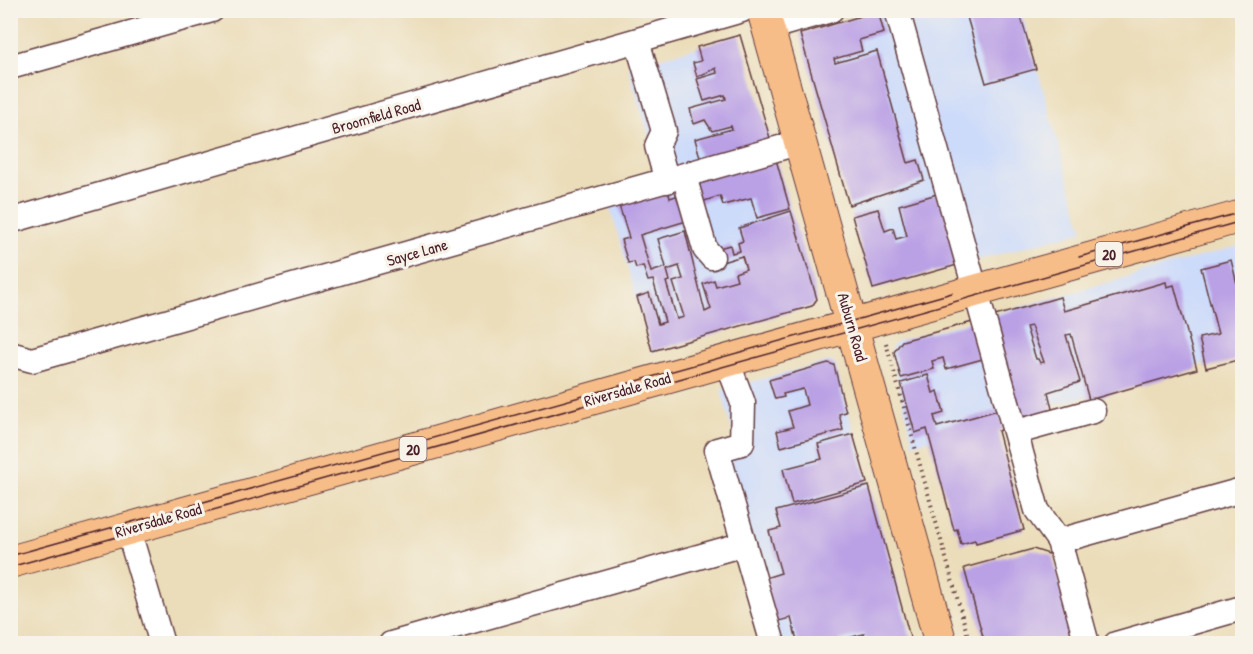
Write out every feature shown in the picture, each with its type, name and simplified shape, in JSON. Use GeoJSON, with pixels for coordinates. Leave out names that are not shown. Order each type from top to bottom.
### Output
{"type":"FeatureCollection","features":[{"type":"Feature","properties":{"kind":"main road","name":"Auburn Road"},"geometry":{"type":"LineString","coordinates":[[765,19],[941,644]]}},
{"type":"Feature","properties":{"kind":"main road","name":"Riversdale Road"},"geometry":{"type":"LineString","coordinates":[[10,562],[1242,216]]}},
{"type":"Feature","properties":{"kind":"street"},"geometry":{"type":"LineString","coordinates":[[10,67],[212,10]]}},
{"type":"Feature","properties":{"kind":"street","name":"Broomfield Road"},"geometry":{"type":"LineString","coordinates":[[10,220],[742,10]]}},
{"type":"Feature","properties":{"kind":"street"},"geometry":{"type":"LineString","coordinates":[[765,19],[831,10]]}},
{"type":"Feature","properties":{"kind":"street"},"geometry":{"type":"LineString","coordinates":[[897,10],[1037,510],[1059,540],[1087,644]]}},
{"type":"Feature","properties":{"kind":"street"},"geometry":{"type":"LineString","coordinates":[[638,41],[664,131],[657,147],[675,178],[705,249],[712,257]]}},
{"type":"Feature","properties":{"kind":"street","name":"Sayce Lane"},"geometry":{"type":"LineString","coordinates":[[21,357],[801,142]]}},
{"type":"Feature","properties":{"kind":"street"},"geometry":{"type":"LineString","coordinates":[[727,361],[743,403],[742,443],[717,450],[773,644]]}},
{"type":"Feature","properties":{"kind":"street"},"geometry":{"type":"LineString","coordinates":[[1017,432],[1093,411]]}},
{"type":"Feature","properties":{"kind":"street"},"geometry":{"type":"LineString","coordinates":[[1059,540],[1242,490]]}},
{"type":"Feature","properties":{"kind":"street"},"geometry":{"type":"LineString","coordinates":[[128,529],[162,644]]}},
{"type":"Feature","properties":{"kind":"street"},"geometry":{"type":"LineString","coordinates":[[391,644],[744,544]]}},
{"type":"Feature","properties":{"kind":"street"},"geometry":{"type":"LineString","coordinates":[[1116,644],[1242,608]]}},
{"type":"Feature","properties":{"kind":"path"},"geometry":{"type":"LineString","coordinates":[[885,343],[970,644]]}},
{"type":"Feature","properties":{"kind":"shaded area"},"geometry":{"type":"Polygon","coordinates":[[[879,11],[1021,11],[1083,231],[873,289],[800,34],[879,11]]]}},
{"type":"Feature","properties":{"kind":"shaded area"},"geometry":{"type":"Polygon","coordinates":[[[740,35],[817,299],[812,306],[652,351],[605,191],[661,175],[628,67],[740,35]]]}},
{"type":"Feature","properties":{"kind":"shaded area"},"geometry":{"type":"Polygon","coordinates":[[[1242,245],[1242,353],[913,444],[891,350],[895,342],[1242,245]]]}},
{"type":"Feature","properties":{"kind":"shaded area"},"geometry":{"type":"Polygon","coordinates":[[[830,361],[835,364],[913,642],[760,643],[707,448],[735,440],[721,390],[830,361]]]}},
{"type":"Feature","properties":{"kind":"building"},"geometry":{"type":"Polygon","coordinates":[[[965,10],[1019,10],[1036,69],[986,83],[965,10]]]}},
{"type":"Feature","properties":{"kind":"building"},"geometry":{"type":"Polygon","coordinates":[[[878,11],[884,33],[859,40],[862,51],[834,59],[835,63],[877,51],[908,163],[918,160],[924,180],[849,205],[800,34],[878,11]]]}},
{"type":"Feature","properties":{"kind":"building"},"geometry":{"type":"Polygon","coordinates":[[[740,35],[772,145],[702,165],[695,139],[732,129],[731,126],[712,131],[705,120],[694,124],[690,109],[726,99],[725,95],[704,101],[697,79],[717,73],[716,68],[697,77],[693,63],[701,61],[697,47],[740,35]]]}},
{"type":"Feature","properties":{"kind":"building"},"geometry":{"type":"Polygon","coordinates":[[[775,156],[790,209],[757,218],[751,198],[723,205],[720,196],[698,203],[691,180],[775,156]]]}},
{"type":"Feature","properties":{"kind":"building"},"geometry":{"type":"Polygon","coordinates":[[[667,188],[670,198],[685,193],[693,219],[640,235],[651,272],[666,267],[658,239],[685,231],[705,312],[711,309],[703,284],[714,280],[716,286],[737,280],[735,273],[746,269],[742,256],[719,263],[715,249],[730,245],[732,253],[740,251],[738,243],[743,241],[739,228],[791,211],[817,299],[812,306],[652,351],[637,297],[649,293],[658,324],[665,322],[653,280],[648,281],[643,266],[636,268],[634,262],[628,263],[621,240],[629,238],[618,202],[667,188]],[[679,266],[667,270],[670,281],[666,282],[677,319],[684,317],[673,282],[683,279],[679,266]]]}},
{"type":"Feature","properties":{"kind":"building"},"geometry":{"type":"Polygon","coordinates":[[[944,192],[964,263],[873,289],[852,216],[878,209],[885,231],[893,228],[896,239],[907,236],[899,205],[944,192]]]}},
{"type":"Feature","properties":{"kind":"building"},"geometry":{"type":"Polygon","coordinates":[[[1231,260],[1242,304],[1242,359],[1206,368],[1199,338],[1218,334],[1201,268],[1231,260]]]}},
{"type":"Feature","properties":{"kind":"building"},"geometry":{"type":"Polygon","coordinates":[[[1166,282],[1167,287],[1174,285],[1197,369],[1089,400],[1071,334],[1066,335],[1080,382],[1048,392],[1053,413],[1018,423],[988,318],[1060,297],[1064,311],[1166,282]],[[1031,326],[1026,327],[1036,359],[1040,363],[1044,362],[1031,326]]]}},
{"type":"Feature","properties":{"kind":"building"},"geometry":{"type":"Polygon","coordinates":[[[980,320],[990,357],[946,369],[943,358],[932,361],[934,369],[901,378],[894,352],[902,341],[980,320]]]}},
{"type":"Feature","properties":{"kind":"building"},"geometry":{"type":"Polygon","coordinates":[[[828,363],[834,365],[846,412],[839,414],[843,430],[781,447],[777,431],[793,427],[788,411],[807,405],[803,389],[783,394],[784,397],[775,399],[769,380],[828,363]]]}},
{"type":"Feature","properties":{"kind":"building"},"geometry":{"type":"Polygon","coordinates":[[[928,375],[933,393],[938,391],[944,413],[934,416],[937,427],[998,410],[1004,429],[998,431],[1024,530],[976,543],[975,540],[961,544],[957,529],[954,530],[927,429],[915,433],[901,383],[928,375]]]}},
{"type":"Feature","properties":{"kind":"building"},"geometry":{"type":"Polygon","coordinates":[[[853,434],[867,483],[792,504],[783,469],[822,459],[818,444],[853,434]]]}},
{"type":"Feature","properties":{"kind":"building"},"geometry":{"type":"Polygon","coordinates":[[[869,486],[911,641],[901,644],[867,644],[864,634],[840,640],[841,644],[798,644],[791,618],[771,623],[759,580],[781,573],[769,531],[781,528],[776,511],[869,486]]]}},
{"type":"Feature","properties":{"kind":"building"},"geometry":{"type":"Polygon","coordinates":[[[1033,549],[1052,555],[1073,630],[1062,644],[985,644],[964,568],[1033,549]]]}},
{"type":"Feature","properties":{"kind":"tram line"},"geometry":{"type":"LineString","coordinates":[[1079,257],[1242,212]]}},
{"type":"Feature","properties":{"kind":"tram line"},"geometry":{"type":"LineString","coordinates":[[10,567],[1242,221]]}},
{"type":"Feature","properties":{"kind":"tram line"},"geometry":{"type":"LineString","coordinates":[[10,556],[952,293]]}}]}
